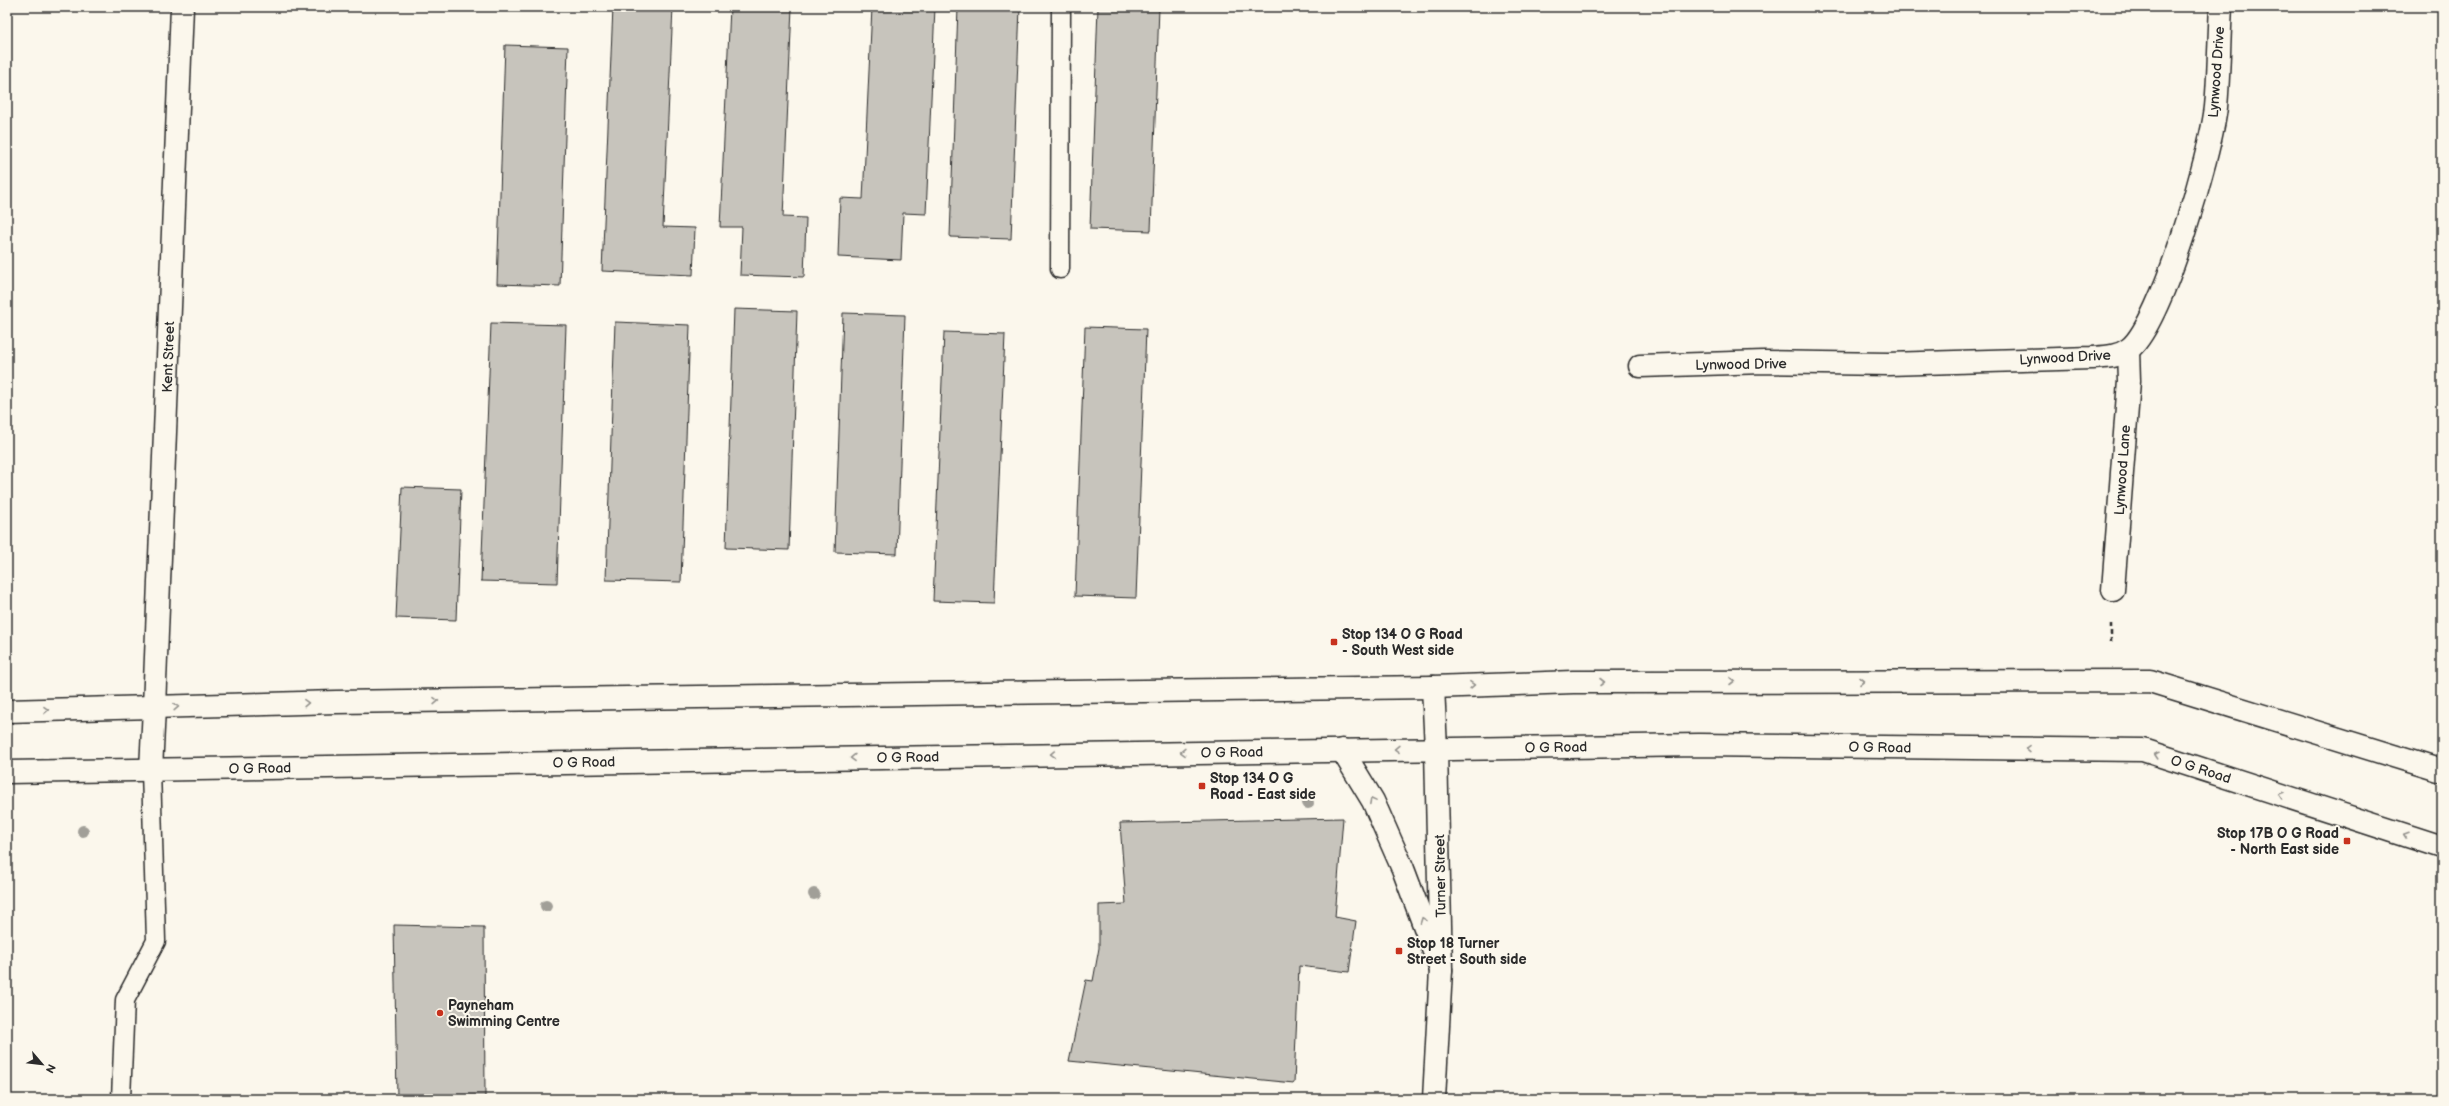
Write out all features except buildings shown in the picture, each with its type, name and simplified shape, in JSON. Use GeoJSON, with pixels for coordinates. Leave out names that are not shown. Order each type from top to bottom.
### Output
{"type":"FeatureCollection","features":[{"type":"Feature","properties":{"kind":"main road","name":"Kent Street"},"geometry":{"type":"LineString","coordinates":[[151,770],[182,7]]}},
{"type":"Feature","properties":{"kind":"main road","name":"Lynwood Drive"},"geometry":{"type":"LineString","coordinates":[[1640,366],[1764,362],[1888,364],[2083,358],[2113,356],[2128,350],[2137,341],[2152,318],[2176,253],[2204,164],[2216,107],[2221,7]]}},
{"type":"Feature","properties":{"kind":"main road","name":"Lynwood Lane"},"geometry":{"type":"LineString","coordinates":[[2113,590],[2129,381],[2128,350]]}},
{"type":"Feature","properties":{"kind":"main road"},"geometry":{"type":"LineString","coordinates":[[7,711],[336,702],[1433,687],[1573,682],[2150,680],[2442,771]]}},
{"type":"Feature","properties":{"kind":"main road","name":"Turner Street"},"geometry":{"type":"LineString","coordinates":[[1433,687],[1436,749],[1441,970],[1434,1099]]}},
{"type":"Feature","properties":{"kind":"main road","name":"O G Road"},"geometry":{"type":"LineString","coordinates":[[7,772],[1707,745],[2143,750],[2442,847]]}},
{"type":"Feature","properties":{"kind":"main road"},"geometry":{"type":"LineString","coordinates":[[1342,750],[1373,801],[1403,869],[1441,970]]}},
{"type":"Feature","properties":{"kind":"lane"},"geometry":{"type":"LineString","coordinates":[[1060,269],[1061,7]]}},
{"type":"Feature","properties":{"kind":"lane"},"geometry":{"type":"LineString","coordinates":[[121,1099],[125,1000],[156,941],[151,770]]}},
{"type":"Feature","properties":{"kind":"place","name":"Stop 134 O G Road - South West side"},"geometry":{"type":"Point","coordinates":[1334,642]}},
{"type":"Feature","properties":{"kind":"place","name":"Stop 134 O G Road - East side"},"geometry":{"type":"Point","coordinates":[1202,786]}},
{"type":"Feature","properties":{"kind":"place","name":"Stop 17B O G Road - North East side"},"geometry":{"type":"Point","coordinates":[2347,841]}},
{"type":"Feature","properties":{"kind":"place","name":"Stop 18 Turner Street - South side"},"geometry":{"type":"Point","coordinates":[1399,951]}},
{"type":"Feature","properties":{"kind":"place","name":"Payneham Swimming Centre"},"geometry":{"type":"Point","coordinates":[440,1013]}}]}
